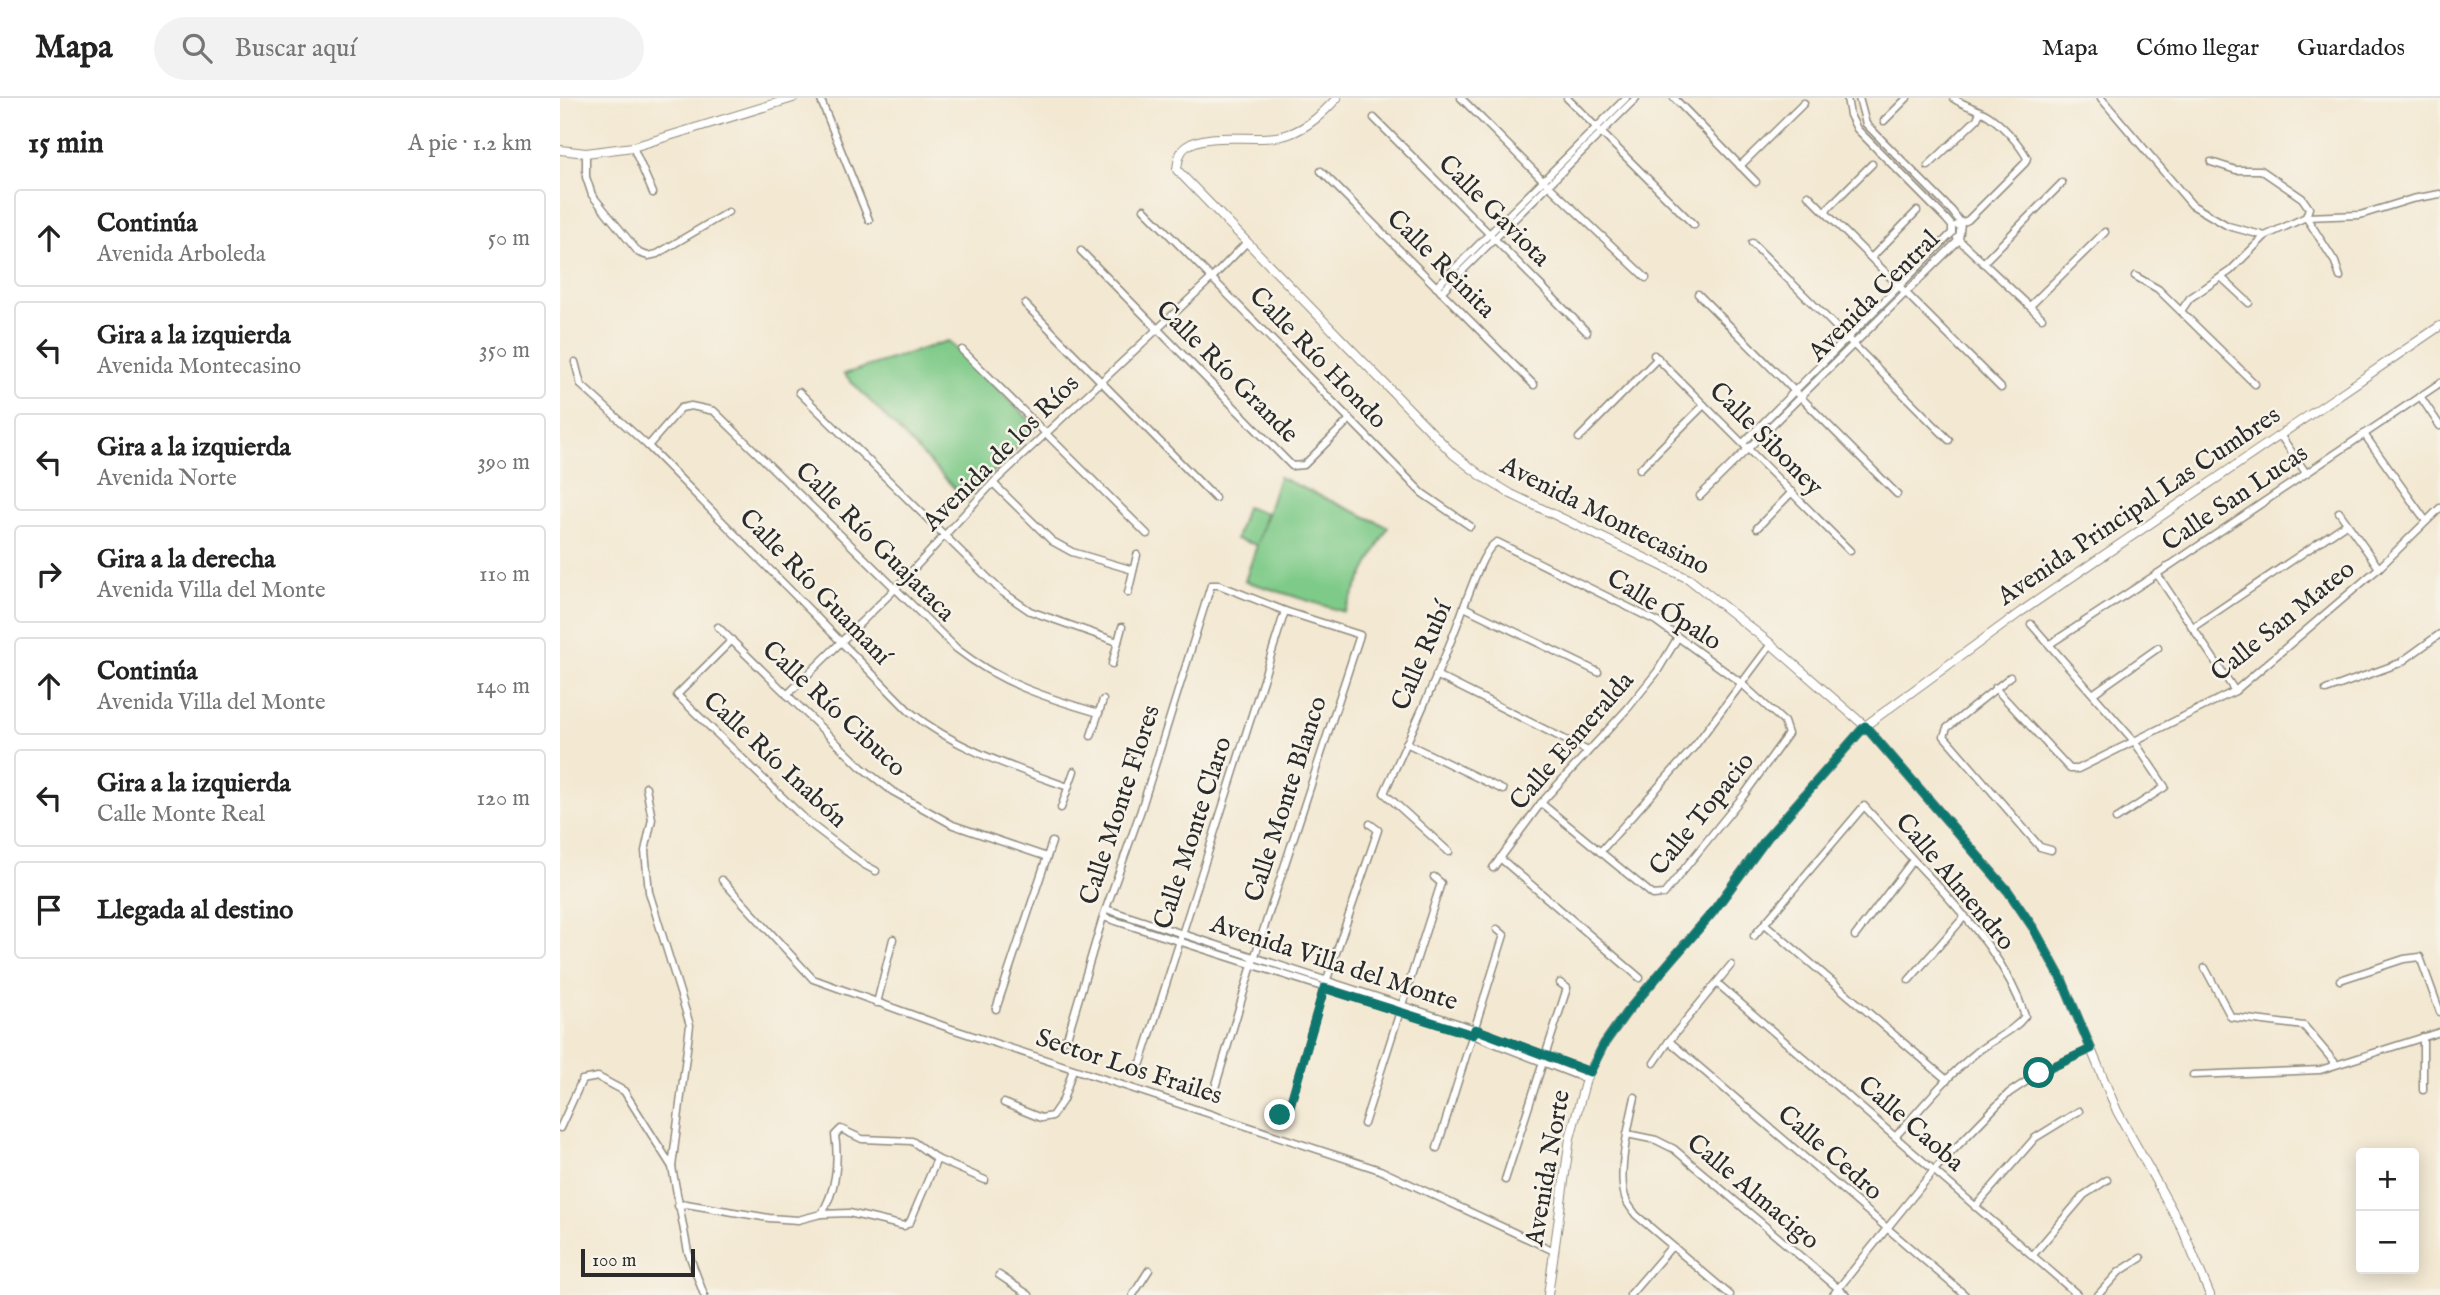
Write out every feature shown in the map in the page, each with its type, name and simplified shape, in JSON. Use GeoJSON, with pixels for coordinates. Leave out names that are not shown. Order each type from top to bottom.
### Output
{"type":"FeatureCollection","features":[{"type":"Feature","properties":{"kind":"street"},"geometry":{"type":"LineString","coordinates":[[560,150],[586,153],[633,147],[793,98]]}},
{"type":"Feature","properties":{"kind":"street"},"geometry":{"type":"LineString","coordinates":[[820,98],[869,220]]}},
{"type":"Feature","properties":{"kind":"street","name":"Avenida Montecasino"},"geometry":{"type":"LineString","coordinates":[[1337,98],[1305,127],[1289,134],[1252,139],[1227,138],[1186,146],[1178,157],[1177,170],[1453,454],[1511,494],[1689,579],[1771,644],[1865,726],[2008,891],[2034,929],[2062,980],[2117,1111],[2182,1228],[2210,1295]]}},
{"type":"Feature","properties":{"kind":"street"},"geometry":{"type":"LineString","coordinates":[[1461,98],[1646,278]]}},
{"type":"Feature","properties":{"kind":"street"},"geometry":{"type":"LineString","coordinates":[[1567,98],[1694,225]]}},
{"type":"Feature","properties":{"kind":"street"},"geometry":{"type":"LineString","coordinates":[[1599,130],[1626,98]]}},
{"type":"Feature","properties":{"kind":"street"},"geometry":{"type":"LineString","coordinates":[[1439,289],[1599,130],[1636,98]]}},
{"type":"Feature","properties":{"kind":"street"},"geometry":{"type":"LineString","coordinates":[[1674,98],[1756,182]]}},
{"type":"Feature","properties":{"kind":"street","name":"Avenida Central"},"geometry":{"type":"LineString","coordinates":[[1700,496],[1745,446],[1850,341],[1952,230],[1857,130],[1850,115],[1847,98]]}},
{"type":"Feature","properties":{"kind":"street","name":"Avenida Central"},"geometry":{"type":"LineString","coordinates":[[1850,341],[1906,292],[1959,240],[1961,223],[1866,124],[1859,98]]}},
{"type":"Feature","properties":{"kind":"street"},"geometry":{"type":"LineString","coordinates":[[1884,121],[1907,98]]}},
{"type":"Feature","properties":{"kind":"street"},"geometry":{"type":"LineString","coordinates":[[1953,98],[1989,116],[2022,149],[2027,158],[1968,220],[1952,230],[1959,240],[2042,318]]}},
{"type":"Feature","properties":{"kind":"street"},"geometry":{"type":"LineString","coordinates":[[2101,98],[2192,205],[2228,226],[2265,236]]}},
{"type":"Feature","properties":{"kind":"street"},"geometry":{"type":"LineString","coordinates":[[1740,166],[1804,103]]}},
{"type":"Feature","properties":{"kind":"street"},"geometry":{"type":"LineString","coordinates":[[1928,166],[1977,119],[1980,112]]}},
{"type":"Feature","properties":{"kind":"street","name":"Calle Gaviota"},"geometry":{"type":"LineString","coordinates":[[1374,118],[1587,331]]}},
{"type":"Feature","properties":{"kind":"street"},"geometry":{"type":"LineString","coordinates":[[633,147],[653,193]]}},
{"type":"Feature","properties":{"kind":"street"},"geometry":{"type":"LineString","coordinates":[[1886,159],[1892,151]]}},
{"type":"Feature","properties":{"kind":"street"},"geometry":{"type":"LineString","coordinates":[[586,153],[586,177],[592,195],[639,253],[648,256],[657,254],[728,212]]}},
{"type":"Feature","properties":{"kind":"street"},"geometry":{"type":"LineString","coordinates":[[2211,162],[2236,170],[2261,170],[2302,198],[2309,208],[2306,217]]}},
{"type":"Feature","properties":{"kind":"street"},"geometry":{"type":"LineString","coordinates":[[1825,211],[1872,164]]}},
{"type":"Feature","properties":{"kind":"street"},"geometry":{"type":"LineString","coordinates":[[1901,174],[1907,167]]}},
{"type":"Feature","properties":{"kind":"street","name":"Calle Reinita"},"geometry":{"type":"LineString","coordinates":[[1321,171],[1534,385]]}},
{"type":"Feature","properties":{"kind":"street"},"geometry":{"type":"LineString","coordinates":[[1983,263],[2062,183]]}},
{"type":"Feature","properties":{"kind":"street"},"geometry":{"type":"LineString","coordinates":[[2181,312],[2190,298],[2230,271],[2265,236],[2306,217],[2360,215],[2412,199],[2440,194]]}},
{"type":"Feature","properties":{"kind":"street"},"geometry":{"type":"LineString","coordinates":[[1808,195],[2001,388]]}},
{"type":"Feature","properties":{"kind":"street","name":"Calle Río Hondo"},"geometry":{"type":"LineString","coordinates":[[1144,209],[1422,493],[1470,526]]}},
{"type":"Feature","properties":{"kind":"street"},"geometry":{"type":"LineString","coordinates":[[1871,257],[1917,212]]}},
{"type":"Feature","properties":{"kind":"street"},"geometry":{"type":"LineString","coordinates":[[2306,217],[2335,262],[2340,277]]}},
{"type":"Feature","properties":{"kind":"street"},"geometry":{"type":"LineString","coordinates":[[2030,306],[2105,232]]}},
{"type":"Feature","properties":{"kind":"street","name":"Avenida de los Ríos"},"geometry":{"type":"LineString","coordinates":[[787,695],[896,588],[993,483],[1247,242]]}},
{"type":"Feature","properties":{"kind":"street"},"geometry":{"type":"LineString","coordinates":[[1752,243],[1950,440]]}},
{"type":"Feature","properties":{"kind":"street","name":"Calle Río Grande"},"geometry":{"type":"LineString","coordinates":[[1081,251],[1292,466],[1304,465],[1349,420]]}},
{"type":"Feature","properties":{"kind":"street"},"geometry":{"type":"LineString","coordinates":[[2135,276],[2158,289],[2255,384]]}},
{"type":"Feature","properties":{"kind":"street"},"geometry":{"type":"LineString","coordinates":[[2221,277],[2249,303]]}},
{"type":"Feature","properties":{"kind":"street"},"geometry":{"type":"LineString","coordinates":[[1698,294],[1897,494]]}},
{"type":"Feature","properties":{"kind":"street"},"geometry":{"type":"LineString","coordinates":[[1025,303],[1215,498]]}},
{"type":"Feature","properties":{"kind":"street","name":"Avenida Principal Las Cumbres"},"geometry":{"type":"LineString","coordinates":[[1865,726],[2022,611],[2440,326]]}},
{"type":"Feature","properties":{"kind":"street"},"geometry":{"type":"LineString","coordinates":[[962,351],[1147,534]]}},
{"type":"Feature","properties":{"kind":"street","name":"Calle Siboney"},"geometry":{"type":"LineString","coordinates":[[1579,438],[1656,357],[1850,551]]}},
{"type":"Feature","properties":{"kind":"street","name":"Calle Río Guamaní"},"geometry":{"type":"LineString","coordinates":[[575,362],[581,385],[649,446],[897,699],[927,725],[994,761],[1068,787]]}},
{"type":"Feature","properties":{"kind":"street","name":"Calle San Lucas"},"geometry":{"type":"LineString","coordinates":[[2050,643],[2440,383]]}},
{"type":"Feature","properties":{"kind":"street"},"geometry":{"type":"LineString","coordinates":[[799,392],[1001,591],[1030,611],[1118,642]]}},
{"type":"Feature","properties":{"kind":"street"},"geometry":{"type":"LineString","coordinates":[[2420,396],[2440,426]]}},
{"type":"Feature","properties":{"kind":"street"},"geometry":{"type":"LineString","coordinates":[[1640,468],[1704,405]]}},
{"type":"Feature","properties":{"kind":"street","name":"Calle Río Guajataca"},"geometry":{"type":"LineString","coordinates":[[649,446],[681,408],[691,406],[714,411],[937,631],[979,667],[1040,696],[1099,713]]}},
{"type":"Feature","properties":{"kind":"street"},"geometry":{"type":"LineString","coordinates":[[2364,434],[2426,521]]}},
{"type":"Feature","properties":{"kind":"street"},"geometry":{"type":"LineString","coordinates":[[2280,435],[2306,473]]}},
{"type":"Feature","properties":{"kind":"street"},"geometry":{"type":"LineString","coordinates":[[993,483],[1052,541],[1072,552],[1133,570]]}},
{"type":"Feature","properties":{"kind":"street"},"geometry":{"type":"LineString","coordinates":[[1757,528],[1792,492]]}},
{"type":"Feature","properties":{"kind":"street","name":"Calle San Mateo"},"geometry":{"type":"LineString","coordinates":[[1995,688],[2070,769],[2078,769],[2235,691],[2379,568],[2440,508]]}},
{"type":"Feature","properties":{"kind":"street"},"geometry":{"type":"LineString","coordinates":[[2339,512],[2379,568]]}},
{"type":"Feature","properties":{"kind":"street"},"geometry":{"type":"LineString","coordinates":[[2192,628],[2346,524]]}},
{"type":"Feature","properties":{"kind":"street","name":"Calle Rubí"},"geometry":{"type":"LineString","coordinates":[[1449,852],[1384,793],[1489,549],[1497,542],[1502,543]]}},
{"type":"Feature","properties":{"kind":"street","name":"Calle Ópalo"},"geometry":{"type":"LineString","coordinates":[[1502,543],[1636,610],[1678,637],[1741,683],[1784,722],[1788,734]]}},
{"type":"Feature","properties":{"kind":"street"},"geometry":{"type":"LineString","coordinates":[[1128,593],[1136,555]]}},
{"type":"Feature","properties":{"kind":"street"},"geometry":{"type":"LineString","coordinates":[[2157,574],[2235,691]]}},
{"type":"Feature","properties":{"kind":"street","name":"Calle Monte Flores"},"geometry":{"type":"LineString","coordinates":[[1060,1042],[1067,1038],[1105,909],[1141,810],[1211,585],[1219,585],[1286,611]]}},
{"type":"Feature","properties":{"kind":"street"},"geometry":{"type":"LineString","coordinates":[[1464,607],[1598,672]]}},
{"type":"Feature","properties":{"kind":"street","name":"Calle Monte Blanco"},"geometry":{"type":"LineString","coordinates":[[1209,1091],[1216,1088],[1252,965],[1360,635],[1286,611]]}},
{"type":"Feature","properties":{"kind":"street","name":"Calle Monte Claro"},"geometry":{"type":"LineString","coordinates":[[1136,1066],[1141,1063],[1286,611]]}},
{"type":"Feature","properties":{"kind":"street"},"geometry":{"type":"LineString","coordinates":[[2031,624],[2134,741],[2165,787],[2116,819]]}},
{"type":"Feature","properties":{"kind":"street","name":"Calle Río Cibuco"},"geometry":{"type":"LineString","coordinates":[[718,627],[861,767],[892,791],[953,825],[1047,857]]}},
{"type":"Feature","properties":{"kind":"street"},"geometry":{"type":"LineString","coordinates":[[1112,664],[1122,627]]}},
{"type":"Feature","properties":{"kind":"street"},"geometry":{"type":"LineString","coordinates":[[2326,690],[2400,663],[2440,634]]}},
{"type":"Feature","properties":{"kind":"street","name":"Calle Esmeralda"},"geometry":{"type":"LineString","coordinates":[[1493,869],[1541,803],[1651,681],[1678,637]]}},
{"type":"Feature","properties":{"kind":"street","name":"Calle Río Inabón"},"geometry":{"type":"LineString","coordinates":[[732,640],[677,695],[808,822],[852,857],[876,871]]}},
{"type":"Feature","properties":{"kind":"street"},"geometry":{"type":"LineString","coordinates":[[1600,852],[1694,747],[1771,644]]}},
{"type":"Feature","properties":{"kind":"street"},"geometry":{"type":"LineString","coordinates":[[2094,694],[2158,648]]}},
{"type":"Feature","properties":{"kind":"street"},"geometry":{"type":"LineString","coordinates":[[1436,676],[1588,751]]}},
{"type":"Feature","properties":{"kind":"street"},"geometry":{"type":"LineString","coordinates":[[2010,677],[1947,728],[1944,736],[2040,847],[2052,850]]}},
{"type":"Feature","properties":{"kind":"street"},"geometry":{"type":"LineString","coordinates":[[1091,736],[1104,700]]}},
{"type":"Feature","properties":{"kind":"street","name":"Avenida Norte"},"geometry":{"type":"LineString","coordinates":[[1548,1295],[1570,1138],[1588,1076],[1604,1044],[1626,1013],[1712,913],[1767,838],[1865,726]]}},
{"type":"Feature","properties":{"kind":"street","name":"Calle Topacio"},"geometry":{"type":"LineString","coordinates":[[1541,803],[1653,895],[1666,893],[1788,734]]}},
{"type":"Feature","properties":{"kind":"street"},"geometry":{"type":"LineString","coordinates":[[1406,743],[1503,790]]}},
{"type":"Feature","properties":{"kind":"street"},"geometry":{"type":"LineString","coordinates":[[1061,808],[1074,771]]}},
{"type":"Feature","properties":{"kind":"street"},"geometry":{"type":"LineString","coordinates":[[646,787],[652,819],[645,851],[649,892],[690,1025],[673,1167],[688,1252],[704,1295]]}},
{"type":"Feature","properties":{"kind":"street","name":"Calle Almendro"},"geometry":{"type":"LineString","coordinates":[[1765,924],[1864,806],[1965,916],[1996,954],[2015,989],[2025,1016],[2017,1026],[1977,1052],[1947,1080],[1896,1136]]}},
{"type":"Feature","properties":{"kind":"street"},"geometry":{"type":"LineString","coordinates":[[1280,1115],[1289,1109],[1324,988],[1378,830],[1370,824]]}},
{"type":"Feature","properties":{"kind":"street"},"geometry":{"type":"LineString","coordinates":[[996,1009],[1052,842]]}},
{"type":"Feature","properties":{"kind":"street"},"geometry":{"type":"LineString","coordinates":[[1500,858],[1640,978]]}},
{"type":"Feature","properties":{"kind":"street"},"geometry":{"type":"LineString","coordinates":[[1855,936],[1913,860]]}},
{"type":"Feature","properties":{"kind":"street"},"geometry":{"type":"LineString","coordinates":[[1364,1124],[1441,883],[1434,877]]}},
{"type":"Feature","properties":{"kind":"street","name":"Sector Los Frailes"},"geometry":{"type":"LineString","coordinates":[[722,880],[813,979],[877,1003],[1380,1170],[1554,1251]]}},
{"type":"Feature","properties":{"kind":"street","name":"Avenida Villa del Monte"},"geometry":{"type":"LineString","coordinates":[[1105,909],[1327,980],[1588,1076]]}},
{"type":"Feature","properties":{"kind":"street"},"geometry":{"type":"LineString","coordinates":[[1909,980],[1965,916]]}},
{"type":"Feature","properties":{"kind":"street","name":"Avenida Villa del Monte"},"geometry":{"type":"LineString","coordinates":[[1103,917],[1324,988],[1401,1008]]}},
{"type":"Feature","properties":{"kind":"street"},"geometry":{"type":"LineString","coordinates":[[1754,936],[1765,924],[1947,1080]]}},
{"type":"Feature","properties":{"kind":"street"},"geometry":{"type":"LineString","coordinates":[[1437,1148],[1504,936],[1497,929]]}},
{"type":"Feature","properties":{"kind":"street"},"geometry":{"type":"LineString","coordinates":[[877,1003],[893,939]]}},
{"type":"Feature","properties":{"kind":"street"},"geometry":{"type":"LineString","coordinates":[[2340,980],[2404,959],[2420,957],[2440,1012]]}},
{"type":"Feature","properties":{"kind":"street"},"geometry":{"type":"LineString","coordinates":[[1654,1063],[1731,965]]}},
{"type":"Feature","properties":{"kind":"street"},"geometry":{"type":"LineString","coordinates":[[2205,968],[2231,1017],[2304,1026],[2336,1064]]}},
{"type":"Feature","properties":{"kind":"street"},"geometry":{"type":"LineString","coordinates":[[1504,1180],[1567,988],[1560,983]]}},
{"type":"Feature","properties":{"kind":"street","name":"Calle Caoba"},"geometry":{"type":"LineString","coordinates":[[1717,983],[2078,1295]]}},
{"type":"Feature","properties":{"kind":"street"},"geometry":{"type":"LineString","coordinates":[[2193,1075],[2320,1070],[2440,1032]]}},
{"type":"Feature","properties":{"kind":"street"},"geometry":{"type":"LineString","coordinates":[[2423,1037],[2423,1090]]}},
{"type":"Feature","properties":{"kind":"street","name":"Calle Cedro"},"geometry":{"type":"LineString","coordinates":[[1669,1041],[1965,1295]]}},
{"type":"Feature","properties":{"kind":"street"},"geometry":{"type":"LineString","coordinates":[[1836,1292],[1935,1170],[2009,1094],[2039,1073],[2091,1049]]}},
{"type":"Feature","properties":{"kind":"street"},"geometry":{"type":"LineString","coordinates":[[1004,1103],[1041,1118],[1052,1116],[1063,1100],[1073,1069]]}},
{"type":"Feature","properties":{"kind":"street"},"geometry":{"type":"LineString","coordinates":[[560,1128],[582,1080],[598,1077],[624,1091],[673,1167]]}},
{"type":"Feature","properties":{"kind":"street"},"geometry":{"type":"LineString","coordinates":[[1636,1097],[1626,1134],[1622,1187],[1626,1201],[1636,1215],[1730,1295]]}},
{"type":"Feature","properties":{"kind":"street"},"geometry":{"type":"LineString","coordinates":[[1975,1207],[2035,1138],[2079,1111]]}},
{"type":"Feature","properties":{"kind":"street"},"geometry":{"type":"LineString","coordinates":[[821,1214],[830,1202],[835,1173],[835,1135],[841,1129],[862,1139],[912,1141],[937,1159],[985,1180]]}},
{"type":"Feature","properties":{"kind":"street","name":"Calle Almacigo"},"geometry":{"type":"LineString","coordinates":[[1626,1134],[1656,1140],[1674,1149],[1836,1292],[1846,1295]]}},
{"type":"Feature","properties":{"kind":"street"},"geometry":{"type":"LineString","coordinates":[[678,1206],[686,1204],[798,1220],[821,1214],[849,1213],[904,1226],[910,1222],[937,1159]]}},
{"type":"Feature","properties":{"kind":"street"},"geometry":{"type":"LineString","coordinates":[[2032,1256],[2084,1195],[2107,1180]]}},
{"type":"Feature","properties":{"kind":"street"},"geometry":{"type":"LineString","coordinates":[[1630,1295],[1672,1246]]}},
{"type":"Feature","properties":{"kind":"street"},"geometry":{"type":"LineString","coordinates":[[2098,1295],[2119,1272],[2141,1258]]}},
{"type":"Feature","properties":{"kind":"street"},"geometry":{"type":"LineString","coordinates":[[1133,1295],[1149,1270]]}},
{"type":"Feature","properties":{"kind":"street"},"geometry":{"type":"LineString","coordinates":[[999,1275],[1029,1295]]}},
{"type":"Feature","properties":{"kind":"green space"},"geometry":{"type":"Polygon","coordinates":[[[948,341],[1037,427],[966,500],[844,374],[948,341]]]}},
{"type":"Feature","properties":{"kind":"green space"},"geometry":{"type":"Polygon","coordinates":[[[1279,477],[1388,527],[1344,612],[1245,581],[1257,545],[1236,539],[1246,507],[1266,513],[1258,542],[1279,477]]]}},
{"type":"Feature","properties":{"kind":"route"},"geometry":{"type":"LineString","coordinates":[[1280,1115],[1289,1109],[1324,988],[1473,1035],[1475,1029],[1590,1072],[1604,1044],[1626,1013],[1712,913],[1767,838],[1865,726],[2008,891],[2034,929],[2062,980],[2091,1049],[2039,1073]]}}]}
